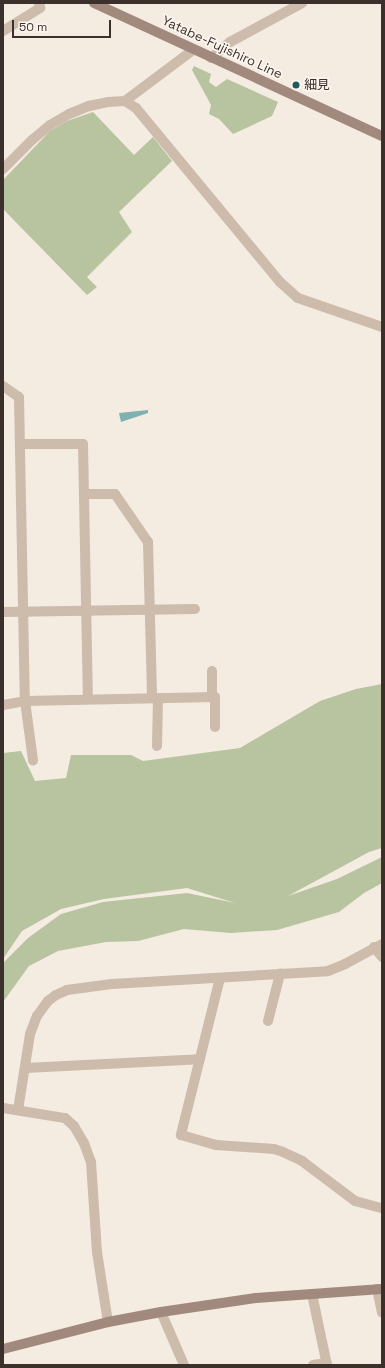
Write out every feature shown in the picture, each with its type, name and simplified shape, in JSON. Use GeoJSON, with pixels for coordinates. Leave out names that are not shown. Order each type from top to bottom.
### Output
{"type":"FeatureCollection","features":[{"type":"Feature","properties":{"kind":"street"},"geometry":{"type":"LineString","coordinates":[[3,31],[40,8],[39,3]]}},
{"type":"Feature","properties":{"kind":"street","name":"Yatabe-Fujishiro Line"},"geometry":{"type":"LineString","coordinates":[[94,3],[382,136]]}},
{"type":"Feature","properties":{"kind":"street"},"geometry":{"type":"LineString","coordinates":[[211,58],[230,42],[302,3]]}},
{"type":"Feature","properties":{"kind":"street"},"geometry":{"type":"LineString","coordinates":[[3,169],[32,140],[50,125],[69,114],[108,102],[125,101],[193,50]]}},
{"type":"Feature","properties":{"kind":"street"},"geometry":{"type":"LineString","coordinates":[[125,101],[136,108],[275,277],[298,298],[382,327]]}},
{"type":"Feature","properties":{"kind":"street"},"geometry":{"type":"LineString","coordinates":[[3,386],[19,397],[25,700],[33,760]]}},
{"type":"Feature","properties":{"kind":"street"},"geometry":{"type":"LineString","coordinates":[[20,444],[83,444],[88,699]]}},
{"type":"Feature","properties":{"kind":"street"},"geometry":{"type":"LineString","coordinates":[[84,494],[115,494],[148,542],[150,610],[158,746]]}},
{"type":"Feature","properties":{"kind":"street"},"geometry":{"type":"LineString","coordinates":[[3,612],[195,609]]}},
{"type":"Feature","properties":{"kind":"street"},"geometry":{"type":"LineString","coordinates":[[212,671],[212,698]]}},
{"type":"Feature","properties":{"kind":"street"},"geometry":{"type":"LineString","coordinates":[[3,705],[25,700],[216,697],[215,727]]}},
{"type":"Feature","properties":{"kind":"street"},"geometry":{"type":"LineString","coordinates":[[18,1110],[30,1034],[37,1016],[48,1001],[67,990],[88,986],[328,971],[345,964],[378,945],[382,957]]}},
{"type":"Feature","properties":{"kind":"street"},"geometry":{"type":"LineString","coordinates":[[268,1021],[280,974]]}},
{"type":"Feature","properties":{"kind":"street"},"geometry":{"type":"LineString","coordinates":[[220,978],[180,1135],[216,1145],[274,1149],[283,1152],[302,1161],[355,1201],[382,1208]]}},
{"type":"Feature","properties":{"kind":"street"},"geometry":{"type":"LineString","coordinates":[[25,1068],[200,1059]]}},
{"type":"Feature","properties":{"kind":"street"},"geometry":{"type":"LineString","coordinates":[[3,1108],[65,1118],[74,1126],[84,1142],[91,1162],[97,1252],[108,1322]]}},
{"type":"Feature","properties":{"kind":"street"},"geometry":{"type":"LineString","coordinates":[[3,1349],[108,1322],[161,1312],[256,1298],[379,1289],[382,1312]]}},
{"type":"Feature","properties":{"kind":"street"},"geometry":{"type":"LineString","coordinates":[[312,1294],[327,1364],[313,1365]]}},
{"type":"Feature","properties":{"kind":"street"},"geometry":{"type":"LineString","coordinates":[[161,1312],[184,1365]]}},
{"type":"Feature","properties":{"kind":"green space"},"geometry":{"type":"Polygon","coordinates":[[[194,66],[211,74],[209,82],[216,87],[227,79],[278,102],[272,116],[233,134],[219,119],[209,114],[211,105],[192,70],[194,66]]]}},
{"type":"Feature","properties":{"kind":"green space"},"geometry":{"type":"Polygon","coordinates":[[[93,112],[134,155],[153,137],[172,161],[119,212],[132,232],[87,277],[97,287],[87,295],[3,209],[3,180],[50,131],[67,121],[93,112]]]}},
{"type":"Feature","properties":{"kind":"green space"},"geometry":{"type":"Polygon","coordinates":[[[382,684],[382,848],[369,852],[288,896],[337,879],[382,857],[382,883],[364,893],[339,912],[277,930],[231,933],[184,929],[138,941],[106,942],[58,951],[29,966],[3,1002],[3,963],[28,938],[61,914],[103,902],[187,893],[235,903],[187,888],[104,899],[61,909],[22,931],[3,959],[3,753],[21,751],[35,781],[66,778],[71,755],[131,755],[143,761],[240,748],[320,701],[356,689],[382,684]]]}},
{"type":"Feature","properties":{"kind":"water"},"geometry":{"type":"Polygon","coordinates":[[[148,410],[148,413],[121,422],[119,413],[148,410]]]}},
{"type":"Feature","properties":{"kind":"place","name":"細見"},"geometry":{"type":"Point","coordinates":[296,85]}}]}
